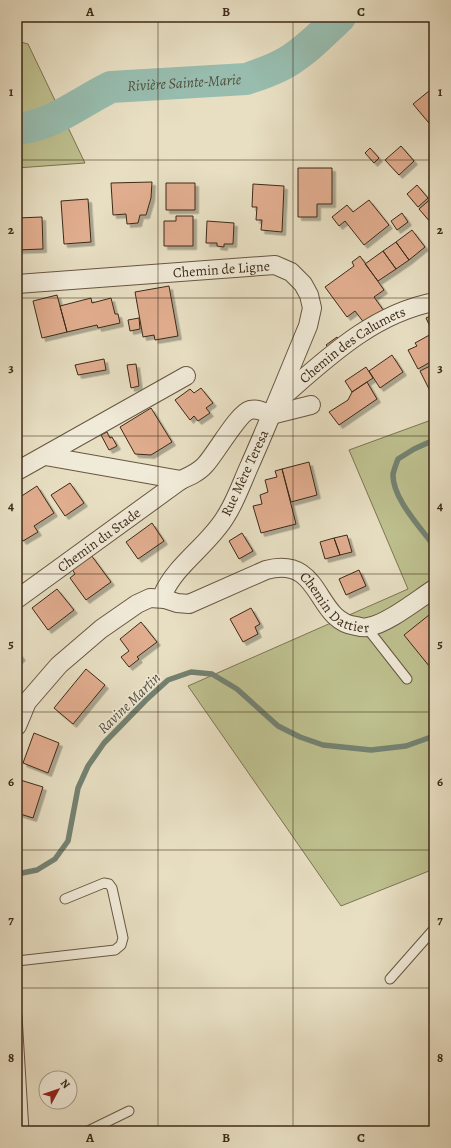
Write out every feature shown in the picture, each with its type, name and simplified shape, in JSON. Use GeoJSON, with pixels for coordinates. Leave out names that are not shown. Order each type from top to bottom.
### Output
{"type":"FeatureCollection","features":[{"type":"Feature","properties":{"kind":"street","name":"Chemin de Ligne"},"geometry":{"type":"LineString","coordinates":[[17,284],[275,265],[291,272],[303,284],[309,295],[312,308],[308,326],[274,408]]}},
{"type":"Feature","properties":{"kind":"street","name":"Chemin des Calumets"},"geometry":{"type":"LineString","coordinates":[[274,408],[340,347],[379,322],[404,310],[434,302]]}},
{"type":"Feature","properties":{"kind":"street"},"geometry":{"type":"LineString","coordinates":[[17,471],[186,376]]}},
{"type":"Feature","properties":{"kind":"street","name":"Rue Mère Teresa"},"geometry":{"type":"LineString","coordinates":[[164,599],[163,594],[166,587],[179,568],[210,536],[226,516],[258,448],[274,408],[311,405]]}},
{"type":"Feature","properties":{"kind":"street","name":"Chemin du Stade"},"geometry":{"type":"LineString","coordinates":[[17,599],[181,480],[198,472],[248,410],[274,408]]}},
{"type":"Feature","properties":{"kind":"street"},"geometry":{"type":"LineString","coordinates":[[45,456],[181,480]]}},
{"type":"Feature","properties":{"kind":"street","name":"Chemin Dattier"},"geometry":{"type":"LineString","coordinates":[[17,726],[27,702],[59,665],[101,629],[137,604],[150,598],[189,604],[266,570],[278,567],[290,568],[303,575],[314,584],[326,605],[335,616],[349,626],[367,628],[382,623],[434,589]]}},
{"type":"Feature","properties":{"kind":"lane"},"geometry":{"type":"LineString","coordinates":[[367,628],[407,679]]}},
{"type":"Feature","properties":{"kind":"lane"},"geometry":{"type":"LineString","coordinates":[[17,960],[115,950],[121,945],[123,938],[112,888],[109,884],[104,882],[65,899]]}},
{"type":"Feature","properties":{"kind":"lane"},"geometry":{"type":"LineString","coordinates":[[390,979],[434,929]]}},
{"type":"Feature","properties":{"kind":"lane"},"geometry":{"type":"LineString","coordinates":[[17,1016],[24,1131]]}},
{"type":"Feature","properties":{"kind":"lane"},"geometry":{"type":"LineString","coordinates":[[88,1131],[129,1111]]}},
{"type":"Feature","properties":{"kind":"green space"},"geometry":{"type":"Polygon","coordinates":[[[17,41],[28,44],[85,163],[17,168],[17,41]]]}},
{"type":"Feature","properties":{"kind":"green space"},"geometry":{"type":"Polygon","coordinates":[[[434,419],[434,869],[341,906],[188,686],[408,589],[349,450],[434,419]]]}},
{"type":"Feature","properties":{"kind":"building"},"geometry":{"type":"Polygon","coordinates":[[[429,91],[434,97],[434,129],[413,104],[429,91]]]}},
{"type":"Feature","properties":{"kind":"building"},"geometry":{"type":"Polygon","coordinates":[[[401,146],[414,161],[399,175],[385,160],[401,146]]]}},
{"type":"Feature","properties":{"kind":"building"},"geometry":{"type":"Polygon","coordinates":[[[370,148],[379,158],[374,163],[365,153],[370,148]]]}},
{"type":"Feature","properties":{"kind":"building"},"geometry":{"type":"Polygon","coordinates":[[[298,168],[332,168],[332,204],[317,204],[317,217],[298,217],[298,168]]]}},
{"type":"Feature","properties":{"kind":"building"},"geometry":{"type":"Polygon","coordinates":[[[152,182],[151,198],[146,215],[140,215],[138,223],[127,224],[126,214],[113,215],[111,183],[152,182]]]}},
{"type":"Feature","properties":{"kind":"building"},"geometry":{"type":"Polygon","coordinates":[[[166,183],[195,183],[195,210],[166,210],[166,183]]]}},
{"type":"Feature","properties":{"kind":"building"},"geometry":{"type":"Polygon","coordinates":[[[253,184],[284,186],[282,232],[261,230],[262,220],[256,220],[257,207],[252,207],[253,184]]]}},
{"type":"Feature","properties":{"kind":"building"},"geometry":{"type":"Polygon","coordinates":[[[417,185],[428,198],[418,207],[407,194],[417,185]]]}},
{"type":"Feature","properties":{"kind":"building"},"geometry":{"type":"Polygon","coordinates":[[[434,196],[434,223],[432,224],[419,209],[434,196]]]}},
{"type":"Feature","properties":{"kind":"building"},"geometry":{"type":"Polygon","coordinates":[[[88,199],[91,242],[64,244],[61,201],[88,199]]]}},
{"type":"Feature","properties":{"kind":"building"},"geometry":{"type":"Polygon","coordinates":[[[369,200],[389,225],[364,245],[345,221],[339,226],[332,217],[347,205],[353,212],[369,200]]]}},
{"type":"Feature","properties":{"kind":"building"},"geometry":{"type":"Polygon","coordinates":[[[402,213],[408,222],[397,230],[391,221],[402,213]]]}},
{"type":"Feature","properties":{"kind":"building"},"geometry":{"type":"Polygon","coordinates":[[[176,216],[193,216],[193,246],[164,246],[164,221],[176,221],[176,216]]]}},
{"type":"Feature","properties":{"kind":"building"},"geometry":{"type":"Polygon","coordinates":[[[42,217],[43,249],[17,250],[17,218],[42,217]]]}},
{"type":"Feature","properties":{"kind":"building"},"geometry":{"type":"Polygon","coordinates":[[[207,221],[234,223],[233,244],[224,244],[224,247],[217,246],[217,243],[206,243],[207,221]]]}},
{"type":"Feature","properties":{"kind":"building"},"geometry":{"type":"Polygon","coordinates":[[[412,230],[425,247],[409,260],[396,242],[412,230]]]}},
{"type":"Feature","properties":{"kind":"building"},"geometry":{"type":"Polygon","coordinates":[[[396,242],[409,260],[396,269],[383,251],[396,242]]]}},
{"type":"Feature","properties":{"kind":"building"},"geometry":{"type":"Polygon","coordinates":[[[383,251],[396,269],[378,281],[365,264],[383,251]]]}},
{"type":"Feature","properties":{"kind":"building"},"geometry":{"type":"Polygon","coordinates":[[[360,256],[384,290],[374,297],[384,311],[365,324],[355,311],[347,317],[325,287],[354,266],[352,262],[360,256]]]}},
{"type":"Feature","properties":{"kind":"building"},"geometry":{"type":"Polygon","coordinates":[[[169,286],[178,336],[155,340],[154,335],[143,337],[135,292],[169,286]]]}},
{"type":"Feature","properties":{"kind":"building"},"geometry":{"type":"Polygon","coordinates":[[[57,295],[67,332],[42,338],[33,301],[57,295]]]}},
{"type":"Feature","properties":{"kind":"building"},"geometry":{"type":"Polygon","coordinates":[[[91,298],[92,303],[111,298],[115,314],[118,314],[120,323],[98,328],[97,325],[67,332],[60,306],[91,298]]]}},
{"type":"Feature","properties":{"kind":"building"},"geometry":{"type":"Polygon","coordinates":[[[434,314],[434,332],[433,333],[426,318],[434,314]]]}},
{"type":"Feature","properties":{"kind":"building"},"geometry":{"type":"Polygon","coordinates":[[[139,318],[140,329],[130,331],[128,320],[139,318]]]}},
{"type":"Feature","properties":{"kind":"building"},"geometry":{"type":"Polygon","coordinates":[[[433,333],[434,360],[418,369],[408,350],[417,346],[415,343],[433,333]]]}},
{"type":"Feature","properties":{"kind":"building"},"geometry":{"type":"Polygon","coordinates":[[[337,337],[340,342],[330,349],[326,345],[337,337]]]}},
{"type":"Feature","properties":{"kind":"building"},"geometry":{"type":"Polygon","coordinates":[[[392,355],[403,372],[380,388],[369,371],[392,355]]]}},
{"type":"Feature","properties":{"kind":"building"},"geometry":{"type":"Polygon","coordinates":[[[104,359],[106,370],[78,375],[75,365],[104,359]]]}},
{"type":"Feature","properties":{"kind":"building"},"geometry":{"type":"Polygon","coordinates":[[[136,364],[139,386],[131,388],[127,365],[136,364]]]}},
{"type":"Feature","properties":{"kind":"building"},"geometry":{"type":"Polygon","coordinates":[[[434,364],[434,389],[430,391],[420,371],[434,364]]]}},
{"type":"Feature","properties":{"kind":"building"},"geometry":{"type":"Polygon","coordinates":[[[366,367],[373,378],[352,392],[345,381],[366,367]]]}},
{"type":"Feature","properties":{"kind":"building"},"geometry":{"type":"Polygon","coordinates":[[[367,382],[377,399],[339,425],[329,412],[348,400],[352,392],[367,382]]]}},
{"type":"Feature","properties":{"kind":"building"},"geometry":{"type":"Polygon","coordinates":[[[201,388],[213,403],[206,408],[210,413],[198,421],[194,416],[190,420],[175,400],[190,389],[194,393],[201,388]]]}},
{"type":"Feature","properties":{"kind":"building"},"geometry":{"type":"Polygon","coordinates":[[[151,408],[172,442],[151,455],[135,454],[120,427],[151,408]]]}},
{"type":"Feature","properties":{"kind":"building"},"geometry":{"type":"Polygon","coordinates":[[[107,432],[117,446],[109,450],[101,435],[107,432]]]}},
{"type":"Feature","properties":{"kind":"building"},"geometry":{"type":"Polygon","coordinates":[[[309,462],[317,495],[291,502],[282,469],[309,462]]]}},
{"type":"Feature","properties":{"kind":"building"},"geometry":{"type":"Polygon","coordinates":[[[282,469],[296,524],[261,533],[253,506],[262,504],[260,495],[268,492],[265,480],[277,477],[275,471],[282,469]]]}},
{"type":"Feature","properties":{"kind":"building"},"geometry":{"type":"Polygon","coordinates":[[[70,483],[84,503],[65,516],[51,495],[70,483]]]}},
{"type":"Feature","properties":{"kind":"building"},"geometry":{"type":"Polygon","coordinates":[[[37,486],[54,513],[34,526],[38,532],[23,541],[17,533],[17,499],[37,486]]]}},
{"type":"Feature","properties":{"kind":"building"},"geometry":{"type":"Polygon","coordinates":[[[152,523],[164,541],[138,559],[126,542],[152,523]]]}},
{"type":"Feature","properties":{"kind":"building"},"geometry":{"type":"Polygon","coordinates":[[[242,533],[253,551],[239,559],[229,541],[242,533]]]}},
{"type":"Feature","properties":{"kind":"building"},"geometry":{"type":"Polygon","coordinates":[[[347,535],[352,552],[340,555],[334,538],[347,535]]]}},
{"type":"Feature","properties":{"kind":"building"},"geometry":{"type":"Polygon","coordinates":[[[334,538],[340,555],[325,559],[320,542],[334,538]]]}},
{"type":"Feature","properties":{"kind":"building"},"geometry":{"type":"Polygon","coordinates":[[[91,555],[111,582],[86,600],[70,578],[75,574],[72,569],[91,555]]]}},
{"type":"Feature","properties":{"kind":"building"},"geometry":{"type":"Polygon","coordinates":[[[359,570],[366,586],[346,595],[339,579],[359,570]]]}},
{"type":"Feature","properties":{"kind":"building"},"geometry":{"type":"Polygon","coordinates":[[[57,589],[74,610],[48,630],[32,608],[57,589]]]}},
{"type":"Feature","properties":{"kind":"building"},"geometry":{"type":"Polygon","coordinates":[[[251,608],[260,624],[255,627],[258,634],[243,642],[230,619],[251,608]]]}},
{"type":"Feature","properties":{"kind":"building"},"geometry":{"type":"Polygon","coordinates":[[[429,615],[434,621],[434,672],[404,635],[429,615]]]}},
{"type":"Feature","properties":{"kind":"building"},"geometry":{"type":"Polygon","coordinates":[[[141,622],[157,642],[137,657],[139,659],[129,667],[121,657],[129,651],[120,639],[141,622]]]}},
{"type":"Feature","properties":{"kind":"building"},"geometry":{"type":"Polygon","coordinates":[[[17,651],[22,657],[17,662],[17,651]]]}},
{"type":"Feature","properties":{"kind":"building"},"geometry":{"type":"Polygon","coordinates":[[[86,669],[105,685],[73,724],[54,708],[86,669]]]}},
{"type":"Feature","properties":{"kind":"building"},"geometry":{"type":"Polygon","coordinates":[[[34,733],[59,743],[48,773],[23,763],[34,733]]]}},
{"type":"Feature","properties":{"kind":"building"},"geometry":{"type":"Polygon","coordinates":[[[17,779],[43,787],[33,818],[17,813],[17,779]]]}},
{"type":"Feature","properties":{"kind":"waterway","name":"Rivière Sainte-Marie"},"geometry":{"type":"LineString","coordinates":[[17,129],[30,127],[54,118],[111,87],[246,79],[267,72],[287,62],[301,52],[340,17]]}},
{"type":"Feature","properties":{"kind":"waterway","name":"Ravine Martin"},"geometry":{"type":"LineString","coordinates":[[434,440],[414,449],[398,459],[393,474],[397,493],[402,503],[434,546]]}},
{"type":"Feature","properties":{"kind":"waterway","name":"Ravine Martin"},"geometry":{"type":"LineString","coordinates":[[17,874],[37,870],[55,859],[68,841],[78,788],[88,766],[104,743],[168,680],[191,672],[212,674],[237,689],[278,726],[300,737],[323,745],[371,750],[406,746],[434,736]]}}]}
